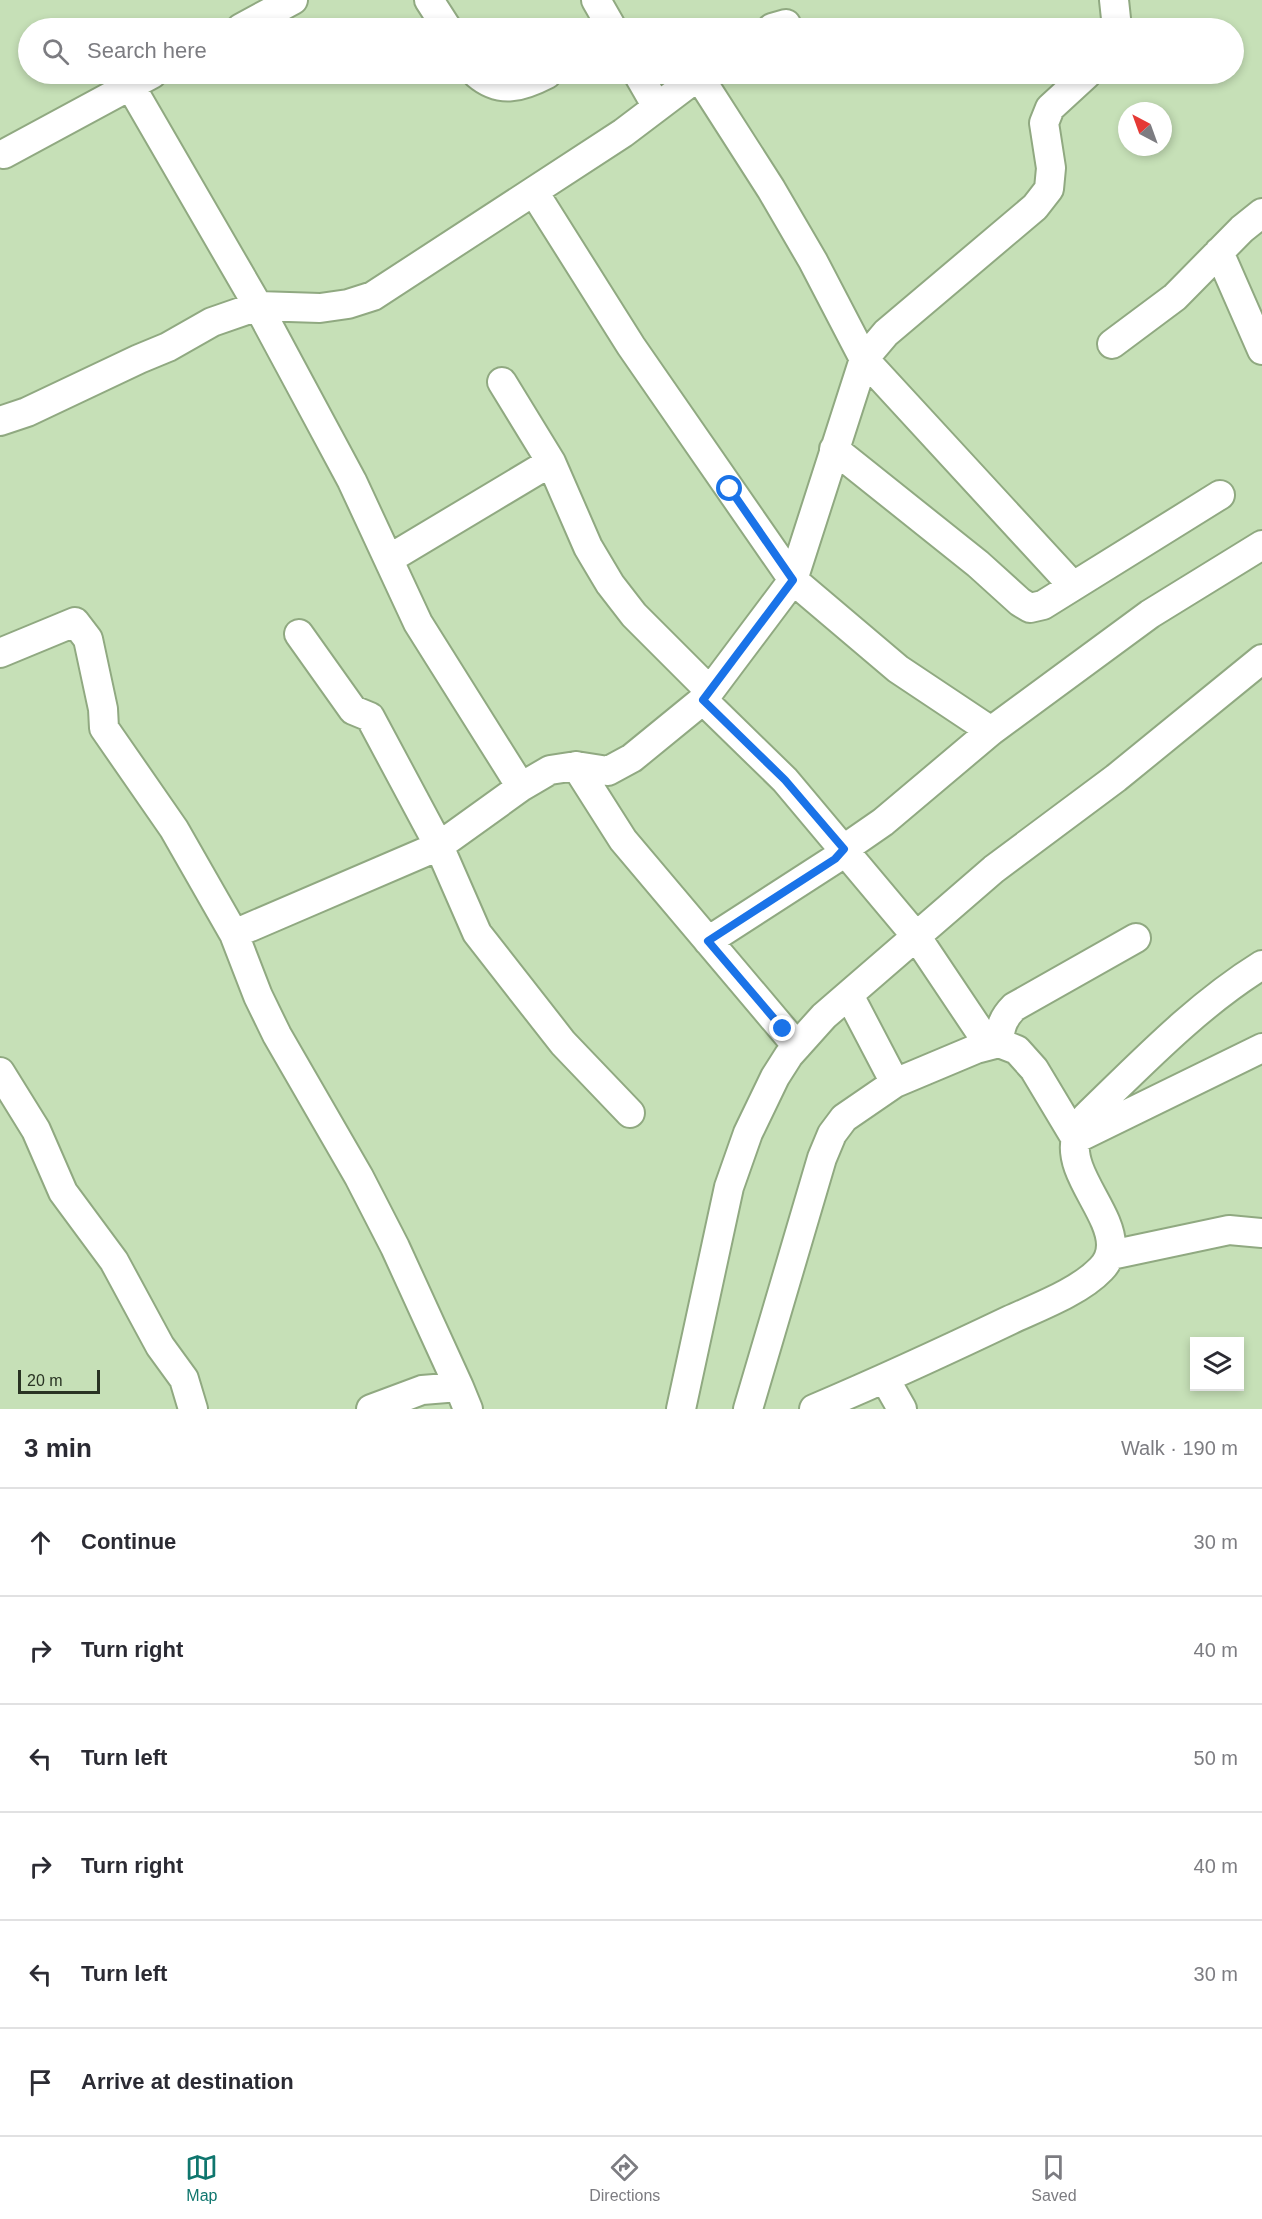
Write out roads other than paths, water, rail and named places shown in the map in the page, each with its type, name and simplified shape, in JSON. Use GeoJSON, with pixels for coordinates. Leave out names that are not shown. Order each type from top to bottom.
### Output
{"type":"FeatureCollection","features":[{"type":"Feature","properties":{"kind":"street"},"geometry":{"type":"LineString","coordinates":[[246,17],[293,0]]}},
{"type":"Feature","properties":{"kind":"street"},"geometry":{"type":"LineString","coordinates":[[429,0],[441,18]]}},
{"type":"Feature","properties":{"kind":"street"},"geometry":{"type":"LineString","coordinates":[[596,0],[606,18]]}},
{"type":"Feature","properties":{"kind":"street"},"geometry":{"type":"LineString","coordinates":[[1114,0],[1116,18]]}},
{"type":"Feature","properties":{"kind":"street"},"geometry":{"type":"LineString","coordinates":[[4,153],[132,84]]}},
{"type":"Feature","properties":{"kind":"street"},"geometry":{"type":"LineString","coordinates":[[144,84],[258,306],[352,481],[418,623],[521,788]]}},
{"type":"Feature","properties":{"kind":"street"},"geometry":{"type":"LineString","coordinates":[[490,84],[508,88],[522,84]]}},
{"type":"Feature","properties":{"kind":"street"},"geometry":{"type":"LineString","coordinates":[[644,84],[657,106]]}},
{"type":"Feature","properties":{"kind":"street"},"geometry":{"type":"LineString","coordinates":[[0,421],[27,412],[139,358],[168,347],[212,322],[258,306],[320,308],[348,304],[373,296],[623,133],[687,84]]}},
{"type":"Feature","properties":{"kind":"street"},"geometry":{"type":"LineString","coordinates":[[706,84],[813,261],[864,359],[1073,586]]}},
{"type":"Feature","properties":{"kind":"street"},"geometry":{"type":"LineString","coordinates":[[234,934],[439,846],[550,770],[576,766],[608,771],[632,758],[706,695],[793,580],[864,359],[886,333],[1035,207],[1049,189],[1051,168],[1044,123],[1050,108],[1074,84]]}},
{"type":"Feature","properties":{"kind":"street"},"geometry":{"type":"LineString","coordinates":[[534,192],[630,346],[793,580],[898,669],[991,731]]}},
{"type":"Feature","properties":{"kind":"street"},"geometry":{"type":"LineString","coordinates":[[1113,344],[1174,297],[1242,229],[1262,213]]}},
{"type":"Feature","properties":{"kind":"street"},"geometry":{"type":"LineString","coordinates":[[1219,252],[1262,350]]}},
{"type":"Feature","properties":{"kind":"street"},"geometry":{"type":"LineString","coordinates":[[502,382],[551,462],[588,547],[610,584],[634,615],[785,780],[844,849],[916,936],[994,1044]]}},
{"type":"Feature","properties":{"kind":"street"},"geometry":{"type":"LineString","coordinates":[[834,449],[1030,608],[1042,605],[1220,495]]}},
{"type":"Feature","properties":{"kind":"street"},"geometry":{"type":"LineString","coordinates":[[388,559],[551,462]]}},
{"type":"Feature","properties":{"kind":"street"},"geometry":{"type":"LineString","coordinates":[[708,941],[835,859],[844,849],[883,822],[991,731],[1150,614],[1262,545]]}},
{"type":"Feature","properties":{"kind":"street"},"geometry":{"type":"LineString","coordinates":[[0,652],[75,622],[88,639],[103,709],[104,728],[174,829],[234,934],[258,996],[277,1035],[359,1177],[395,1247],[463,1398]]}},
{"type":"Feature","properties":{"kind":"street"},"geometry":{"type":"LineString","coordinates":[[299,634],[353,710],[370,717],[439,846],[477,933],[563,1043],[630,1113]]}},
{"type":"Feature","properties":{"kind":"street"},"geometry":{"type":"LineString","coordinates":[[681,1409],[729,1187],[748,1133],[775,1077],[797,1046],[824,1016],[994,869],[1116,778],[1262,659]]}},
{"type":"Feature","properties":{"kind":"street"},"geometry":{"type":"LineString","coordinates":[[576,766],[622,840],[797,1046]]}},
{"type":"Feature","properties":{"kind":"street"},"geometry":{"type":"LineString","coordinates":[[994,1044],[1006,1014],[1014,1007],[1136,938]]}},
{"type":"Feature","properties":{"kind":"street"},"geometry":{"type":"LineString","coordinates":[[1076,1139],[1086,1117],[1192,1017],[1231,985],[1262,965]]}},
{"type":"Feature","properties":{"kind":"street"},"geometry":{"type":"LineString","coordinates":[[849,995],[896,1083]]}},
{"type":"Feature","properties":{"kind":"street"},"geometry":{"type":"LineString","coordinates":[[748,1409],[822,1158],[832,1134],[844,1118],[896,1083],[976,1049],[994,1044],[1017,1050],[1035,1069],[1076,1139],[1077,1156],[1083,1176],[1111,1234],[1111,1255],[1102,1269],[1085,1282],[1050,1301],[885,1379],[814,1409]]}},
{"type":"Feature","properties":{"kind":"street"},"geometry":{"type":"LineString","coordinates":[[1076,1139],[1262,1048]]}},
{"type":"Feature","properties":{"kind":"street"},"geometry":{"type":"LineString","coordinates":[[0,1072],[36,1130],[63,1192],[114,1261],[160,1346],[184,1379],[193,1409]]}},
{"type":"Feature","properties":{"kind":"street"},"geometry":{"type":"LineString","coordinates":[[1111,1255],[1229,1230],[1262,1233]]}},
{"type":"Feature","properties":{"kind":"street"},"geometry":{"type":"LineString","coordinates":[[885,1379],[902,1409]]}},
{"type":"Feature","properties":{"kind":"street"},"geometry":{"type":"LineString","coordinates":[[371,1409],[422,1390],[463,1398]]}}]}
